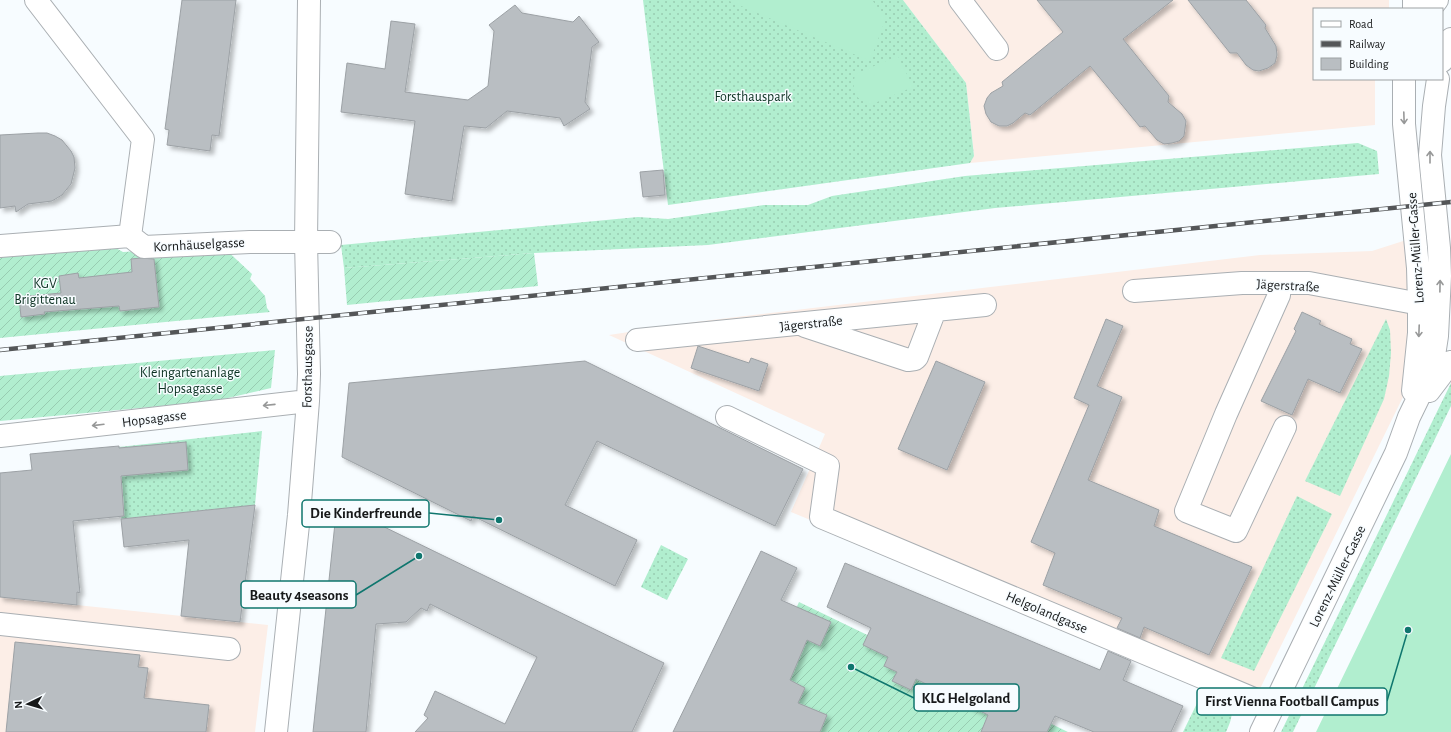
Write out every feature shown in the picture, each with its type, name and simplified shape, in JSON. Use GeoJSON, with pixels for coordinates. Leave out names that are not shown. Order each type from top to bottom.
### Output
{"type":"FeatureCollection","features":[{"type":"Feature","properties":{"kind":"street"},"geometry":{"type":"LineString","coordinates":[[0,246],[130,236],[143,139],[36,0]]}},
{"type":"Feature","properties":{"kind":"street","name":"Forsthausgasse"},"geometry":{"type":"LineString","coordinates":[[276,732],[299,515],[308,401],[309,374],[306,241],[310,0]]}},
{"type":"Feature","properties":{"kind":"street"},"geometry":{"type":"LineString","coordinates":[[960,0],[997,49]]}},
{"type":"Feature","properties":{"kind":"street"},"geometry":{"type":"LineString","coordinates":[[1431,8],[1437,0]]}},
{"type":"Feature","properties":{"kind":"street"},"geometry":{"type":"LineString","coordinates":[[1443,59],[1451,39]]}},
{"type":"Feature","properties":{"kind":"street","name":"Lorenz-Müller-Gasse"},"geometry":{"type":"LineString","coordinates":[[1404,80],[1404,124],[1418,268],[1429,306]]}},
{"type":"Feature","properties":{"kind":"street","name":"Lorenz-Müller-Gasse"},"geometry":{"type":"LineString","coordinates":[[1261,732],[1396,453],[1409,418],[1419,333],[1429,306],[1439,248],[1430,155],[1438,80]]}},
{"type":"Feature","properties":{"kind":"street","name":"Kornhäuselgasse"},"geometry":{"type":"LineString","coordinates":[[130,236],[144,247],[250,242],[330,242]]}},
{"type":"Feature","properties":{"kind":"street","name":"Jägerstraße"},"geometry":{"type":"LineString","coordinates":[[1134,291],[1242,283],[1309,283],[1429,306]]}},
{"type":"Feature","properties":{"kind":"street"},"geometry":{"type":"LineString","coordinates":[[1280,283],[1279,296],[1226,414],[1186,511],[1236,531],[1285,427]]}},
{"type":"Feature","properties":{"kind":"street","name":"Jägerstraße"},"geometry":{"type":"LineString","coordinates":[[637,340],[986,305]]}},
{"type":"Feature","properties":{"kind":"street"},"geometry":{"type":"LineString","coordinates":[[798,324],[911,360],[917,357],[935,310]]}},
{"type":"Feature","properties":{"kind":"street"},"geometry":{"type":"LineString","coordinates":[[1409,418],[1451,362]]}},
{"type":"Feature","properties":{"kind":"street","name":"Hopsagasse"},"geometry":{"type":"LineString","coordinates":[[0,436],[308,401]]}},
{"type":"Feature","properties":{"kind":"street","name":"Helgolandgasse"},"geometry":{"type":"LineString","coordinates":[[727,417],[828,466],[821,517],[1273,707]]}},
{"type":"Feature","properties":{"kind":"street"},"geometry":{"type":"LineString","coordinates":[[0,624],[229,649]]}},
{"type":"Feature","properties":{"kind":"shaded area"},"geometry":{"type":"Polygon","coordinates":[[[903,0],[1389,0],[1389,8],[1313,8],[1313,80],[1375,80],[1375,125],[970,163],[974,155],[966,83],[903,0]]]}},
{"type":"Feature","properties":{"kind":"shaded area"},"geometry":{"type":"Polygon","coordinates":[[[1422,235],[1426,350],[1253,703],[791,512],[825,434],[609,335],[695,322],[1260,255],[1372,251],[1422,235]]]}},
{"type":"Feature","properties":{"kind":"shaded area"},"geometry":{"type":"Polygon","coordinates":[[[0,597],[268,625],[255,732],[0,732],[0,597]]]}},
{"type":"Feature","properties":{"kind":"green space","name":"Forsthauspark"},"geometry":{"type":"Polygon","coordinates":[[[643,0],[903,0],[966,83],[974,156],[970,163],[668,205],[643,0]]]}},
{"type":"Feature","properties":{"kind":"green space"},"geometry":{"type":"Polygon","coordinates":[[[727,0],[872,0],[886,18],[870,61],[727,0]]]}},
{"type":"Feature","properties":{"kind":"green space"},"geometry":{"type":"Polygon","coordinates":[[[898,56],[913,87],[870,105],[860,99],[854,90],[855,74],[898,56]]]}},
{"type":"Feature","properties":{"kind":"green space"},"geometry":{"type":"Polygon","coordinates":[[[1358,143],[1377,151],[1379,174],[995,208],[708,245],[534,253],[344,268],[341,245],[638,217],[668,219],[764,205],[808,205],[832,196],[965,176],[1358,143]]]}},
{"type":"Feature","properties":{"kind":"green space","name":"KGV Brigittenau"},"geometry":{"type":"Polygon","coordinates":[[[105,242],[123,252],[222,246],[252,274],[250,279],[265,296],[267,308],[270,312],[0,338],[0,252],[105,242]]]}},
{"type":"Feature","properties":{"kind":"green space"},"geometry":{"type":"Polygon","coordinates":[[[534,253],[538,286],[347,305],[344,268],[534,253]]]}},
{"type":"Feature","properties":{"kind":"green space"},"geometry":{"type":"Polygon","coordinates":[[[1386,319],[1390,330],[1391,353],[1389,376],[1384,399],[1340,496],[1305,481],[1386,319]]]}},
{"type":"Feature","properties":{"kind":"green space","name":"Kleingartenanlage Hopsagasse"},"geometry":{"type":"Polygon","coordinates":[[[275,350],[271,388],[215,401],[0,421],[0,376],[275,350]]]}},
{"type":"Feature","properties":{"kind":"green space"},"geometry":{"type":"Polygon","coordinates":[[[1451,383],[1451,406],[1293,732],[1281,732],[1451,383]]]}},
{"type":"Feature","properties":{"kind":"green space"},"geometry":{"type":"Polygon","coordinates":[[[262,431],[255,505],[121,519],[124,508],[119,447],[262,431]]]}},
{"type":"Feature","properties":{"kind":"green space"},"geometry":{"type":"Polygon","coordinates":[[[1451,454],[1451,732],[1316,732],[1451,454]]]}},
{"type":"Feature","properties":{"kind":"green space"},"geometry":{"type":"Polygon","coordinates":[[[1297,496],[1332,514],[1254,671],[1221,658],[1297,496]]]}},
{"type":"Feature","properties":{"kind":"green space"},"geometry":{"type":"Polygon","coordinates":[[[661,545],[688,559],[667,600],[641,587],[661,545]]]}},
{"type":"Feature","properties":{"kind":"green space"},"geometry":{"type":"Polygon","coordinates":[[[799,602],[1068,732],[740,732],[799,602]]]}},
{"type":"Feature","properties":{"kind":"green space"},"geometry":{"type":"Polygon","coordinates":[[[1203,691],[1224,701],[1231,709],[1232,715],[1226,732],[1183,732],[1203,691]]]}},
{"type":"Feature","properties":{"kind":"building"},"geometry":{"type":"Polygon","coordinates":[[[182,0],[236,0],[219,136],[212,135],[210,151],[167,145],[169,130],[165,129],[182,0]]]}},
{"type":"Feature","properties":{"kind":"building"},"geometry":{"type":"Polygon","coordinates":[[[1037,0],[1173,0],[1123,39],[1169,96],[1168,102],[1182,114],[1186,121],[1184,136],[1179,141],[1172,143],[1164,144],[1157,140],[1145,126],[1140,127],[1090,66],[1030,115],[1025,113],[1007,126],[999,126],[991,122],[986,114],[984,106],[991,93],[1003,86],[1002,82],[1063,32],[1037,0]]]}},
{"type":"Feature","properties":{"kind":"building"},"geometry":{"type":"Polygon","coordinates":[[[1188,0],[1246,0],[1266,25],[1265,28],[1276,46],[1277,55],[1275,63],[1268,68],[1259,71],[1253,70],[1246,65],[1237,53],[1230,53],[1188,0]]]}},
{"type":"Feature","properties":{"kind":"building"},"geometry":{"type":"Polygon","coordinates":[[[515,5],[522,13],[573,22],[579,16],[599,42],[592,47],[585,102],[590,109],[564,126],[560,118],[507,111],[486,128],[464,126],[452,201],[405,194],[415,121],[341,112],[347,63],[385,69],[391,21],[415,24],[405,92],[468,100],[488,86],[494,31],[489,25],[515,5]]]}},
{"type":"Feature","properties":{"kind":"building"},"geometry":{"type":"Polygon","coordinates":[[[47,133],[55,136],[62,140],[71,151],[74,157],[75,168],[71,184],[62,195],[52,201],[28,204],[16,212],[15,206],[0,208],[0,135],[47,133]]]}},
{"type":"Feature","properties":{"kind":"building"},"geometry":{"type":"Polygon","coordinates":[[[663,170],[665,195],[643,197],[640,172],[663,170]]]}},
{"type":"Feature","properties":{"kind":"building"},"geometry":{"type":"Polygon","coordinates":[[[131,259],[154,259],[159,307],[120,311],[119,306],[44,312],[45,314],[21,317],[19,297],[61,293],[59,276],[78,273],[79,278],[132,272],[131,259]]]}},
{"type":"Feature","properties":{"kind":"building"},"geometry":{"type":"Polygon","coordinates":[[[1302,312],[1321,321],[1319,324],[1352,339],[1350,344],[1362,349],[1340,393],[1308,379],[1292,415],[1261,401],[1296,331],[1294,329],[1302,312]]]}},
{"type":"Feature","properties":{"kind":"building"},"geometry":{"type":"Polygon","coordinates":[[[1106,319],[1123,326],[1097,386],[1122,397],[1088,480],[1159,510],[1154,526],[1252,567],[1209,655],[1144,627],[1140,638],[1117,628],[1122,618],[1043,585],[1055,553],[1031,542],[1089,405],[1074,398],[1106,319]]]}},
{"type":"Feature","properties":{"kind":"building"},"geometry":{"type":"Polygon","coordinates":[[[698,346],[749,363],[751,358],[768,364],[759,391],[691,368],[698,346]]]}},
{"type":"Feature","properties":{"kind":"building"},"geometry":{"type":"Polygon","coordinates":[[[585,361],[803,469],[775,526],[597,441],[565,505],[637,540],[615,586],[473,516],[471,521],[342,457],[349,383],[585,361]]]}},
{"type":"Feature","properties":{"kind":"building"},"geometry":{"type":"Polygon","coordinates":[[[936,361],[985,382],[947,470],[898,449],[936,361]]]}},
{"type":"Feature","properties":{"kind":"building"},"geometry":{"type":"Polygon","coordinates":[[[186,442],[188,470],[121,476],[124,516],[73,521],[80,593],[77,592],[77,605],[0,597],[0,473],[32,470],[30,454],[186,442]]]}},
{"type":"Feature","properties":{"kind":"building"},"geometry":{"type":"Polygon","coordinates":[[[337,504],[664,663],[632,732],[415,732],[428,718],[424,715],[435,691],[505,724],[537,657],[430,604],[427,611],[421,608],[406,622],[376,624],[366,732],[313,732],[337,504]]]}},
{"type":"Feature","properties":{"kind":"building"},"geometry":{"type":"Polygon","coordinates":[[[255,505],[240,622],[181,616],[189,540],[124,547],[121,519],[255,505]]]}},
{"type":"Feature","properties":{"kind":"building"},"geometry":{"type":"Polygon","coordinates":[[[761,551],[797,568],[781,600],[831,622],[820,646],[807,640],[790,680],[805,688],[798,703],[827,715],[820,732],[673,732],[761,551]]]}},
{"type":"Feature","properties":{"kind":"building"},"geometry":{"type":"Polygon","coordinates":[[[845,563],[1100,670],[1108,651],[1131,661],[1123,680],[1183,706],[1171,732],[1094,732],[1055,716],[1047,732],[981,732],[988,715],[916,679],[911,690],[892,681],[897,672],[884,666],[888,657],[863,645],[871,628],[827,607],[845,563]]]}},
{"type":"Feature","properties":{"kind":"building"},"geometry":{"type":"Polygon","coordinates":[[[15,642],[140,655],[138,667],[148,668],[144,698],[209,705],[206,732],[6,732],[15,642]]]}},
{"type":"Feature","properties":{"kind":"railway"},"geometry":{"type":"LineString","coordinates":[[0,350],[1451,202]]}},
{"type":"Feature","properties":{"kind":"place","name":"Die Kinderfreunde"},"geometry":{"type":"Point","coordinates":[499,520]}},
{"type":"Feature","properties":{"kind":"place","name":"Beauty 4seasons"},"geometry":{"type":"Point","coordinates":[419,556]}},
{"type":"Feature","properties":{"kind":"place","name":"First Vienna Football Campus"},"geometry":{"type":"Point","coordinates":[1408,630]}},
{"type":"Feature","properties":{"kind":"place","name":"KLG Helgoland"},"geometry":{"type":"Point","coordinates":[851,667]}}]}
